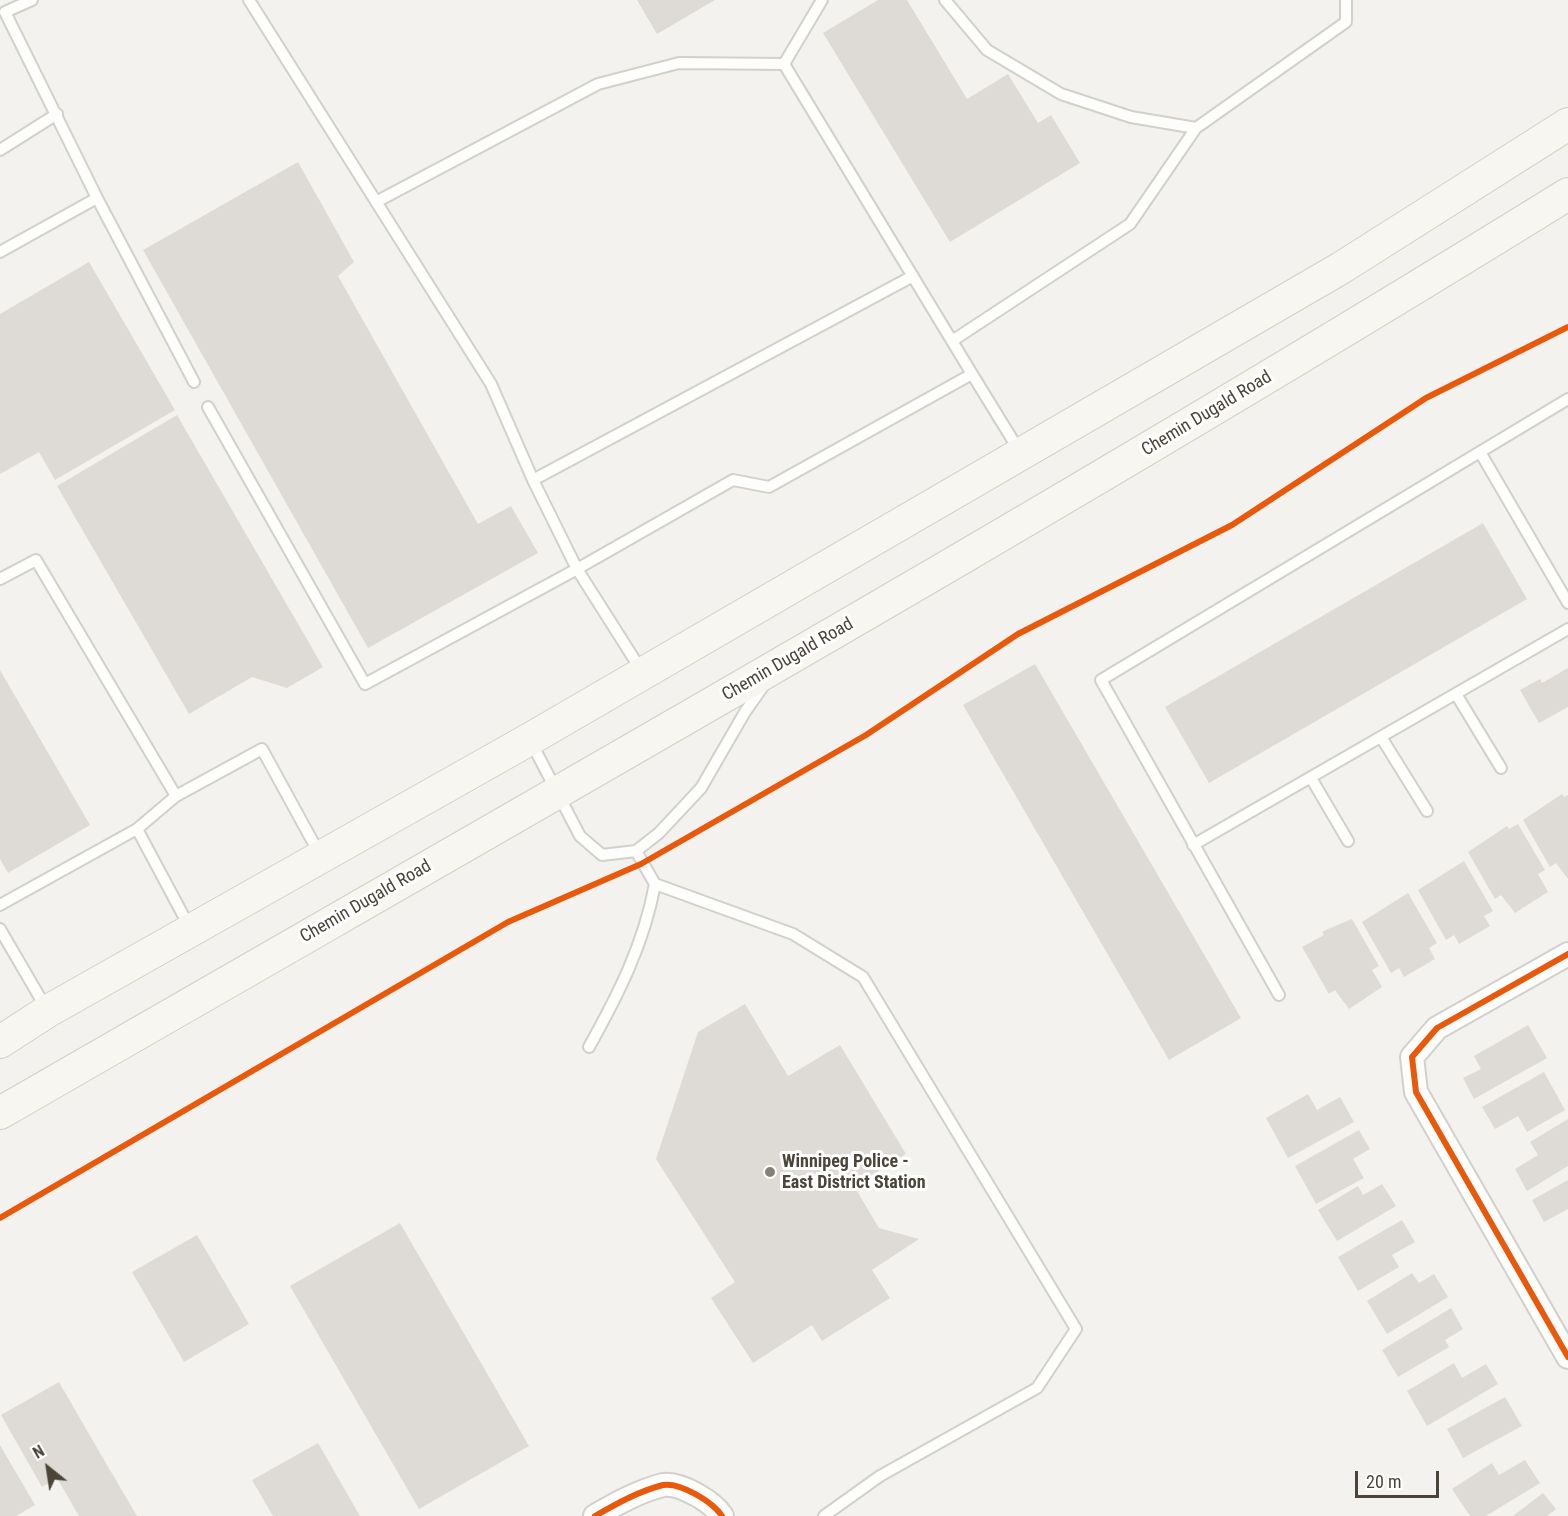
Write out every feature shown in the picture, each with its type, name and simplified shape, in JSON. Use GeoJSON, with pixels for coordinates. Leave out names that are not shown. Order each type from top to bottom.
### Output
{"type":"FeatureCollection","features":[{"type":"Feature","properties":{"kind":"main road"},"geometry":{"type":"LineString","coordinates":[[0,1042],[48,1011],[192,932],[530,739],[1341,267],[1568,124]]}},
{"type":"Feature","properties":{"kind":"main road","name":"Chemin Dugald Road"},"geometry":{"type":"LineString","coordinates":[[0,1113],[777,667],[1355,326],[1568,194]]}},
{"type":"Feature","properties":{"kind":"street"},"geometry":{"type":"LineString","coordinates":[[1568,954],[1437,1028],[1412,1057],[1416,1092],[1568,1357]]}},
{"type":"Feature","properties":{"kind":"street"},"geometry":{"type":"LineString","coordinates":[[595,1516],[626,1498],[665,1485],[695,1493],[717,1507],[723,1516]]}},
{"type":"Feature","properties":{"kind":"lane"},"geometry":{"type":"LineString","coordinates":[[32,0],[2,13],[57,114],[97,198],[194,382]]}},
{"type":"Feature","properties":{"kind":"lane"},"geometry":{"type":"LineString","coordinates":[[249,0],[491,384],[533,480],[578,569],[642,673]]}},
{"type":"Feature","properties":{"kind":"lane"},"geometry":{"type":"LineString","coordinates":[[784,64],[822,0]]}},
{"type":"Feature","properties":{"kind":"lane"},"geometry":{"type":"LineString","coordinates":[[945,0],[987,50],[1061,94],[1131,117],[1196,128]]}},
{"type":"Feature","properties":{"kind":"lane"},"geometry":{"type":"LineString","coordinates":[[952,341],[1130,224],[1196,128],[1346,22],[1346,0]]}},
{"type":"Feature","properties":{"kind":"lane"},"geometry":{"type":"LineString","coordinates":[[376,202],[598,84],[679,63],[784,64]]}},
{"type":"Feature","properties":{"kind":"lane"},"geometry":{"type":"LineString","coordinates":[[784,64],[1020,454]]}},
{"type":"Feature","properties":{"kind":"lane"},"geometry":{"type":"LineString","coordinates":[[0,150],[57,114]]}},
{"type":"Feature","properties":{"kind":"lane"},"geometry":{"type":"LineString","coordinates":[[0,252],[97,198]]}},
{"type":"Feature","properties":{"kind":"lane"},"geometry":{"type":"LineString","coordinates":[[533,480],[913,276]]}},
{"type":"Feature","properties":{"kind":"lane"},"geometry":{"type":"LineString","coordinates":[[208,407],[365,684],[578,569],[733,480],[769,487],[972,374]]}},
{"type":"Feature","properties":{"kind":"lane"},"geometry":{"type":"LineString","coordinates":[[1280,995],[1193,846],[1101,680],[1568,399]]}},
{"type":"Feature","properties":{"kind":"lane"},"geometry":{"type":"LineString","coordinates":[[1480,452],[1568,603]]}},
{"type":"Feature","properties":{"kind":"lane"},"geometry":{"type":"LineString","coordinates":[[0,579],[36,560],[176,796]]}},
{"type":"Feature","properties":{"kind":"lane"},"geometry":{"type":"LineString","coordinates":[[1193,846],[1568,629]]}},
{"type":"Feature","properties":{"kind":"lane"},"geometry":{"type":"LineString","coordinates":[[530,739],[580,836],[602,855],[636,851],[658,833],[701,788],[745,712],[777,667]]}},
{"type":"Feature","properties":{"kind":"lane"},"geometry":{"type":"LineString","coordinates":[[1456,694],[1502,768]]}},
{"type":"Feature","properties":{"kind":"lane"},"geometry":{"type":"LineString","coordinates":[[1381,737],[1427,811]]}},
{"type":"Feature","properties":{"kind":"lane"},"geometry":{"type":"LineString","coordinates":[[0,905],[137,829],[176,796],[262,749],[322,858]]}},
{"type":"Feature","properties":{"kind":"lane"},"geometry":{"type":"LineString","coordinates":[[1311,778],[1348,842]]}},
{"type":"Feature","properties":{"kind":"lane"},"geometry":{"type":"LineString","coordinates":[[137,829],[192,932]]}},
{"type":"Feature","properties":{"kind":"lane"},"geometry":{"type":"LineString","coordinates":[[636,851],[655,884],[792,934],[862,977],[1076,1329],[1037,1388],[880,1476],[824,1516]]}},
{"type":"Feature","properties":{"kind":"lane"},"geometry":{"type":"LineString","coordinates":[[589,1047],[626,981],[649,916],[655,884]]}},
{"type":"Feature","properties":{"kind":"lane"},"geometry":{"type":"LineString","coordinates":[[0,929],[48,1011]]}},
{"type":"Feature","properties":{"kind":"building"},"geometry":{"type":"Polygon","coordinates":[[[637,0],[715,0],[657,34],[637,0]]]}},
{"type":"Feature","properties":{"kind":"building"},"geometry":{"type":"Polygon","coordinates":[[[878,0],[907,0],[967,99],[1008,74],[1038,123],[1051,115],[1080,163],[950,242],[823,33],[878,0]]]}},
{"type":"Feature","properties":{"kind":"building"},"geometry":{"type":"Polygon","coordinates":[[[298,162],[354,262],[338,276],[478,524],[511,506],[538,553],[368,648],[143,250],[298,162]]]}},
{"type":"Feature","properties":{"kind":"building"},"geometry":{"type":"Polygon","coordinates":[[[89,262],[175,410],[55,480],[39,452],[0,474],[0,314],[89,262]]]}},
{"type":"Feature","properties":{"kind":"building"},"geometry":{"type":"Polygon","coordinates":[[[177,415],[323,667],[287,688],[252,677],[189,714],[57,486],[177,415]]]}},
{"type":"Feature","properties":{"kind":"building"},"geometry":{"type":"Polygon","coordinates":[[[1483,523],[1527,599],[1209,783],[1165,707],[1483,523]]]}},
{"type":"Feature","properties":{"kind":"building"},"geometry":{"type":"Polygon","coordinates":[[[1035,664],[1241,1018],[1169,1060],[963,705],[1035,664]]]}},
{"type":"Feature","properties":{"kind":"building"},"geometry":{"type":"Polygon","coordinates":[[[1568,668],[1568,707],[1539,723],[1520,690],[1540,679],[1542,683],[1568,668]]]}},
{"type":"Feature","properties":{"kind":"building"},"geometry":{"type":"Polygon","coordinates":[[[0,670],[90,825],[8,873],[0,859],[0,670]]]}},
{"type":"Feature","properties":{"kind":"building"},"geometry":{"type":"Polygon","coordinates":[[[1562,794],[1564,797],[1568,795],[1568,879],[1556,863],[1550,867],[1523,820],[1562,794]]]}},
{"type":"Feature","properties":{"kind":"building"},"geometry":{"type":"Polygon","coordinates":[[[1518,824],[1545,870],[1538,874],[1548,892],[1515,913],[1501,895],[1495,899],[1468,852],[1507,826],[1509,829],[1518,824]]]}},
{"type":"Feature","properties":{"kind":"building"},"geometry":{"type":"Polygon","coordinates":[[[1464,861],[1493,911],[1484,916],[1490,926],[1459,944],[1454,935],[1446,940],[1418,890],[1464,861]]]}},
{"type":"Feature","properties":{"kind":"building"},"geometry":{"type":"Polygon","coordinates":[[[1408,893],[1437,943],[1429,948],[1435,959],[1404,977],[1399,968],[1391,973],[1362,922],[1408,893]]]}},
{"type":"Feature","properties":{"kind":"building"},"geometry":{"type":"Polygon","coordinates":[[[1352,919],[1379,966],[1372,970],[1382,987],[1349,1009],[1335,990],[1329,994],[1302,947],[1324,935],[1322,932],[1352,919]]]}},
{"type":"Feature","properties":{"kind":"building","name":"Winnipeg Police - East District Station"},"geometry":{"type":"Polygon","coordinates":[[[745,1004],[788,1076],[840,1045],[906,1154],[854,1186],[879,1228],[919,1239],[872,1270],[890,1298],[822,1341],[812,1325],[753,1363],[711,1298],[735,1282],[656,1159],[698,1032],[745,1004]]]}},
{"type":"Feature","properties":{"kind":"building"},"geometry":{"type":"Polygon","coordinates":[[[1528,1025],[1547,1058],[1474,1099],[1463,1078],[1481,1069],[1474,1056],[1528,1025]]]}},
{"type":"Feature","properties":{"kind":"building"},"geometry":{"type":"Polygon","coordinates":[[[1544,1072],[1565,1110],[1527,1132],[1518,1116],[1495,1129],[1482,1107],[1544,1072]]]}},
{"type":"Feature","properties":{"kind":"building"},"geometry":{"type":"Polygon","coordinates":[[[1308,1094],[1317,1110],[1340,1097],[1354,1122],[1288,1158],[1266,1118],[1308,1094]]]}},
{"type":"Feature","properties":{"kind":"building"},"geometry":{"type":"Polygon","coordinates":[[[1568,1119],[1568,1166],[1527,1191],[1515,1169],[1538,1155],[1530,1142],[1568,1119]]]}},
{"type":"Feature","properties":{"kind":"building"},"geometry":{"type":"Polygon","coordinates":[[[1359,1130],[1370,1149],[1353,1159],[1364,1178],[1316,1204],[1295,1166],[1359,1130]]]}},
{"type":"Feature","properties":{"kind":"building"},"geometry":{"type":"Polygon","coordinates":[[[1568,1180],[1568,1209],[1544,1222],[1532,1200],[1568,1180]]]}},
{"type":"Feature","properties":{"kind":"building"},"geometry":{"type":"Polygon","coordinates":[[[1382,1184],[1396,1206],[1337,1241],[1318,1210],[1358,1186],[1363,1195],[1382,1184]]]}},
{"type":"Feature","properties":{"kind":"building"},"geometry":{"type":"Polygon","coordinates":[[[1402,1220],[1415,1242],[1392,1255],[1399,1267],[1358,1291],[1338,1257],[1402,1220]]]}},
{"type":"Feature","properties":{"kind":"building"},"geometry":{"type":"Polygon","coordinates":[[[400,1223],[529,1446],[419,1509],[290,1286],[400,1223]]]}},
{"type":"Feature","properties":{"kind":"building"},"geometry":{"type":"Polygon","coordinates":[[[197,1235],[249,1324],[184,1362],[132,1272],[197,1235]]]}},
{"type":"Feature","properties":{"kind":"building"},"geometry":{"type":"Polygon","coordinates":[[[1412,1273],[1419,1283],[1434,1274],[1448,1297],[1387,1334],[1367,1301],[1412,1273]]]}},
{"type":"Feature","properties":{"kind":"building"},"geometry":{"type":"Polygon","coordinates":[[[1451,1308],[1463,1329],[1445,1340],[1449,1347],[1398,1377],[1382,1350],[1451,1308]]]}},
{"type":"Feature","properties":{"kind":"building"},"geometry":{"type":"Polygon","coordinates":[[[1454,1363],[1462,1378],[1486,1364],[1498,1384],[1427,1426],[1407,1391],[1454,1363]]]}},
{"type":"Feature","properties":{"kind":"building"},"geometry":{"type":"Polygon","coordinates":[[[59,1382],[137,1516],[79,1516],[57,1478],[42,1487],[1,1415],[59,1382]]]}},
{"type":"Feature","properties":{"kind":"building"},"geometry":{"type":"Polygon","coordinates":[[[1505,1397],[1522,1426],[1463,1458],[1447,1429],[1505,1397]]]}},
{"type":"Feature","properties":{"kind":"building"},"geometry":{"type":"Polygon","coordinates":[[[318,1443],[360,1516],[273,1516],[252,1480],[318,1443]]]}},
{"type":"Feature","properties":{"kind":"building"},"geometry":{"type":"Polygon","coordinates":[[[0,1445],[35,1505],[16,1516],[0,1516],[0,1445]]]}},
{"type":"Feature","properties":{"kind":"building"},"geometry":{"type":"Polygon","coordinates":[[[1525,1460],[1540,1483],[1486,1516],[1470,1516],[1452,1489],[1492,1463],[1499,1475],[1525,1460]]]}},
{"type":"Feature","properties":{"kind":"building"},"geometry":{"type":"Polygon","coordinates":[[[1543,1493],[1556,1509],[1547,1516],[1513,1516],[1543,1493]]]}},
{"type":"Feature","properties":{"kind":"cycle path"},"geometry":{"type":"LineString","coordinates":[[0,1218],[508,922],[641,864],[866,735],[1018,634],[1232,525],[1426,398],[1568,327]]}},
{"type":"Feature","properties":{"kind":"cycle path"},"geometry":{"type":"LineString","coordinates":[[1568,954],[1437,1028],[1412,1057],[1416,1092],[1568,1357]]}},
{"type":"Feature","properties":{"kind":"cycle path"},"geometry":{"type":"LineString","coordinates":[[595,1516],[636,1494],[663,1485],[678,1487],[696,1494],[722,1516]]}},
{"type":"Feature","properties":{"kind":"place","name":"Winnipeg Police - East District Station"},"geometry":{"type":"Point","coordinates":[770,1172]}}]}
